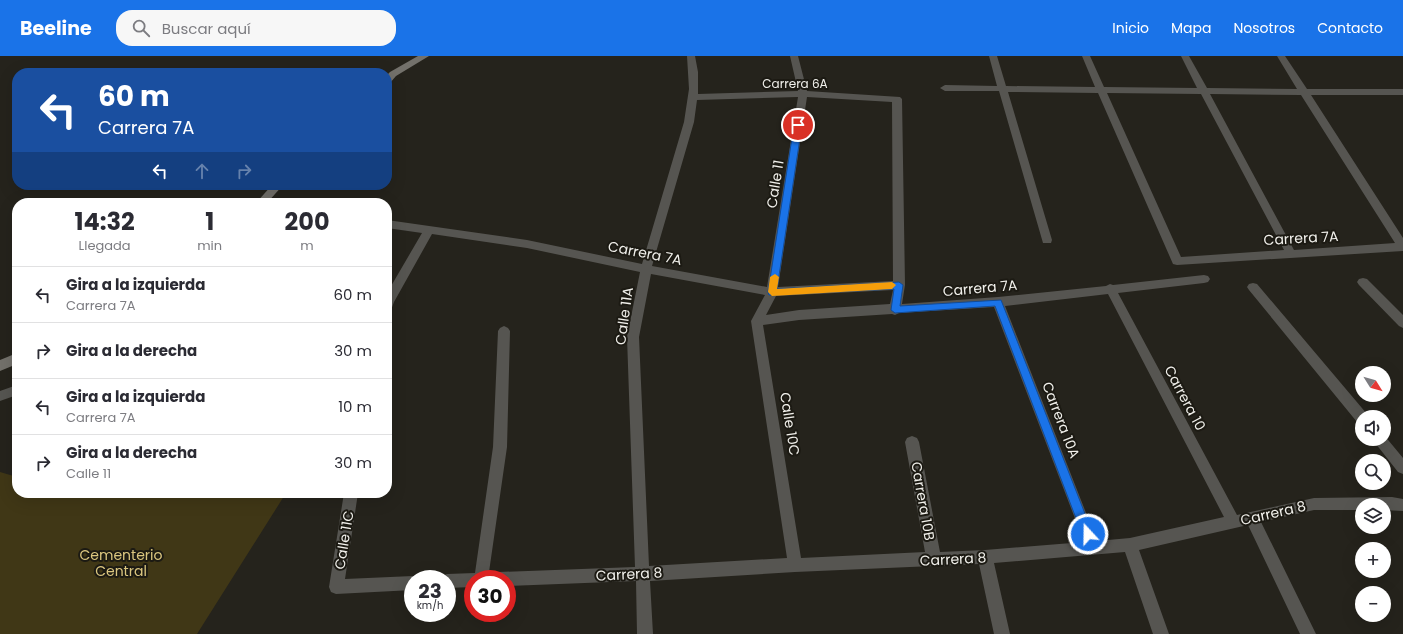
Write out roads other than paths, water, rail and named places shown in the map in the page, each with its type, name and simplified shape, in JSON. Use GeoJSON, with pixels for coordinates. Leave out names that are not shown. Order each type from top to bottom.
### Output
{"type":"FeatureCollection","features":[{"type":"Feature","properties":{"kind":"main road"},"geometry":{"type":"LineString","coordinates":[[392,76],[425,56]]}},
{"type":"Feature","properties":{"kind":"main road"},"geometry":{"type":"LineString","coordinates":[[266,198],[273,190]]}},
{"type":"Feature","properties":{"kind":"main road"},"geometry":{"type":"LineString","coordinates":[[0,366],[12,360]]}},
{"type":"Feature","properties":{"kind":"street","name":"Calle 11A"},"geometry":{"type":"LineString","coordinates":[[645,634],[633,337],[646,268],[694,97],[692,56]]}},
{"type":"Feature","properties":{"kind":"street","name":"Calle 11"},"geometry":{"type":"LineString","coordinates":[[772,292],[803,94],[794,56]]}},
{"type":"Feature","properties":{"kind":"street"},"geometry":{"type":"LineString","coordinates":[[992,56],[1047,240]]}},
{"type":"Feature","properties":{"kind":"street"},"geometry":{"type":"LineString","coordinates":[[1086,56],[1100,89]]}},
{"type":"Feature","properties":{"kind":"street"},"geometry":{"type":"LineString","coordinates":[[1185,56],[1291,254]]}},
{"type":"Feature","properties":{"kind":"street"},"geometry":{"type":"LineString","coordinates":[[1281,56],[1403,247]]}},
{"type":"Feature","properties":{"kind":"street"},"geometry":{"type":"LineString","coordinates":[[945,88],[1403,92]]}},
{"type":"Feature","properties":{"kind":"street","name":"Carrera 7A"},"geometry":{"type":"LineString","coordinates":[[1100,89],[1177,261],[1403,247]]}},
{"type":"Feature","properties":{"kind":"street","name":"Carrera 6A"},"geometry":{"type":"LineString","coordinates":[[694,97],[803,94],[897,99],[899,285]]}},
{"type":"Feature","properties":{"kind":"street","name":"Carrera 7A"},"geometry":{"type":"LineString","coordinates":[[392,225],[527,244],[772,292],[899,285]]}},
{"type":"Feature","properties":{"kind":"street"},"geometry":{"type":"LineString","coordinates":[[392,295],[428,231]]}},
{"type":"Feature","properties":{"kind":"street","name":"Carrera 7A"},"geometry":{"type":"LineString","coordinates":[[757,321],[799,315],[895,310],[998,302],[1110,288],[1204,279]]}},
{"type":"Feature","properties":{"kind":"street"},"geometry":{"type":"LineString","coordinates":[[1363,282],[1403,323]]}},
{"type":"Feature","properties":{"kind":"street"},"geometry":{"type":"LineString","coordinates":[[895,310],[899,285]]}},
{"type":"Feature","properties":{"kind":"street"},"geometry":{"type":"LineString","coordinates":[[1253,287],[1355,410]]}},
{"type":"Feature","properties":{"kind":"street","name":"Carrera 10"},"geometry":{"type":"LineString","coordinates":[[1110,288],[1234,523]]}},
{"type":"Feature","properties":{"kind":"street"},"geometry":{"type":"LineString","coordinates":[[757,321],[772,292]]}},
{"type":"Feature","properties":{"kind":"street","name":"Carrera 10A"},"geometry":{"type":"LineString","coordinates":[[998,302],[1093,548]]}},
{"type":"Feature","properties":{"kind":"street","name":"Calle 10C"},"geometry":{"type":"LineString","coordinates":[[757,321],[795,565]]}},
{"type":"Feature","properties":{"kind":"street"},"geometry":{"type":"LineString","coordinates":[[482,570],[500,447],[504,331]]}},
{"type":"Feature","properties":{"kind":"street"},"geometry":{"type":"LineString","coordinates":[[0,396],[12,392]]}},
{"type":"Feature","properties":{"kind":"street","name":"Carrera 10B"},"geometry":{"type":"LineString","coordinates":[[912,442],[934,560]]}},
{"type":"Feature","properties":{"kind":"street"},"geometry":{"type":"LineString","coordinates":[[1385,446],[1403,468]]}},
{"type":"Feature","properties":{"kind":"street","name":"Calle 11C"},"geometry":{"type":"LineString","coordinates":[[351,498],[336,587],[404,583]]}},
{"type":"Feature","properties":{"kind":"street","name":"Carrera 8"},"geometry":{"type":"LineString","coordinates":[[516,578],[642,574],[795,565],[985,558],[1130,545],[1314,504],[1392,503],[1403,505]]}},
{"type":"Feature","properties":{"kind":"street"},"geometry":{"type":"LineString","coordinates":[[1252,518],[1308,634]]}},
{"type":"Feature","properties":{"kind":"street"},"geometry":{"type":"LineString","coordinates":[[1130,545],[1161,634]]}},
{"type":"Feature","properties":{"kind":"street"},"geometry":{"type":"LineString","coordinates":[[985,558],[1002,634]]}},
{"type":"Feature","properties":{"kind":"park label","name":"Cementerio Central"},"geometry":{"type":"Point","coordinates":[121,564]}}]}
